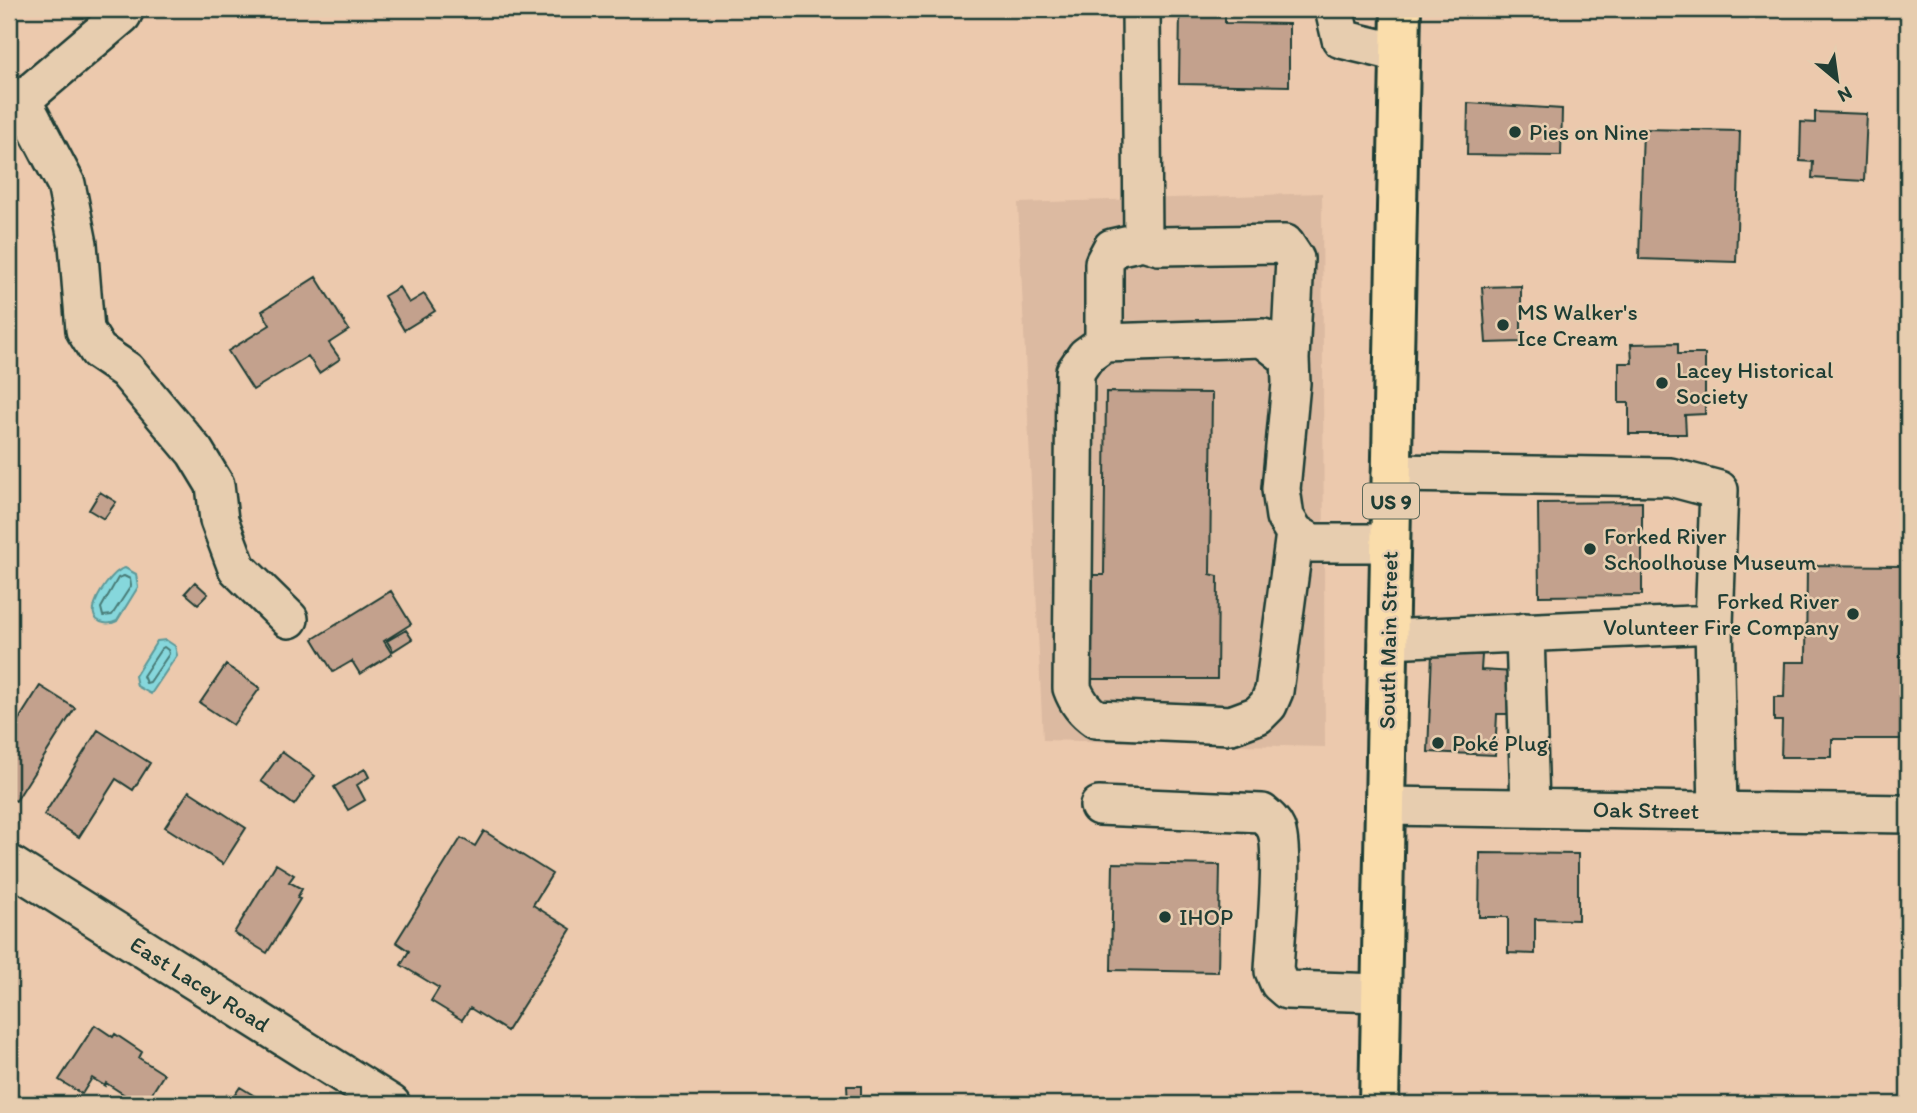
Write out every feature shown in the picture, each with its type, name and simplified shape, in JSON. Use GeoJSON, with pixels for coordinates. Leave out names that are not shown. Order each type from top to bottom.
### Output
{"type":"FeatureCollection","features":[{"type":"Feature","properties":{"kind":"highway","name":"South Main Street"},"geometry":{"type":"LineString","coordinates":[[1379,1104],[1401,9]]}},
{"type":"Feature","properties":{"kind":"street"},"geometry":{"type":"LineString","coordinates":[[125,9],[122,15],[15,104],[66,184],[78,244],[85,330],[98,351],[126,370],[195,452],[215,485],[219,520],[237,568],[289,619]]}},
{"type":"Feature","properties":{"kind":"street"},"geometry":{"type":"LineString","coordinates":[[1141,9],[1143,241]]}},
{"type":"Feature","properties":{"kind":"street"},"geometry":{"type":"LineString","coordinates":[[1334,9],[1341,39],[1400,52]]}},
{"type":"Feature","properties":{"kind":"street"},"geometry":{"type":"LineString","coordinates":[[1104,344],[1104,263],[1112,248],[1143,241],[1159,246],[1285,244],[1295,259],[1291,383],[1281,489],[1285,517],[1295,533],[1312,543],[1390,543]]}},
{"type":"Feature","properties":{"kind":"street"},"geometry":{"type":"LineString","coordinates":[[1290,359],[1263,338],[1104,344],[1086,356],[1075,372],[1072,688],[1086,713],[1096,719],[1231,725],[1258,715],[1268,705],[1274,691],[1295,533]]}},
{"type":"Feature","properties":{"kind":"street"},"geometry":{"type":"LineString","coordinates":[[1391,473],[1670,477],[1718,490],[1714,624],[1718,811]]}},
{"type":"Feature","properties":{"kind":"street"},"geometry":{"type":"LineString","coordinates":[[1388,639],[1714,624]]}},
{"type":"Feature","properties":{"kind":"street"},"geometry":{"type":"LineString","coordinates":[[1525,632],[1530,808]]}},
{"type":"Feature","properties":{"kind":"street"},"geometry":{"type":"LineString","coordinates":[[1099,806],[1262,813],[1278,832],[1274,971],[1279,982],[1287,990],[1381,993]]}},
{"type":"Feature","properties":{"kind":"street","name":"Oak Street"},"geometry":{"type":"LineString","coordinates":[[1385,806],[1908,814]]}},
{"type":"Feature","properties":{"kind":"street","name":"East Lacey Road"},"geometry":{"type":"LineString","coordinates":[[9,864],[391,1104]]}},
{"type":"Feature","properties":{"kind":"shaded area"},"geometry":{"type":"Polygon","coordinates":[[[1322,193],[1325,747],[1043,740],[1018,203],[1322,193]]]}},
{"type":"Feature","properties":{"kind":"water"},"geometry":{"type":"Polygon","coordinates":[[[125,568],[136,574],[138,587],[117,621],[101,622],[94,613],[98,597],[110,578],[125,568]]]}},
{"type":"Feature","properties":{"kind":"water"},"geometry":{"type":"Polygon","coordinates":[[[166,640],[175,646],[177,655],[151,694],[137,686],[135,676],[157,641],[166,640]]]}},
{"type":"Feature","properties":{"kind":"building"},"geometry":{"type":"Polygon","coordinates":[[[1180,9],[1225,9],[1225,23],[1289,24],[1289,86],[1179,84],[1180,9]]]}},
{"type":"Feature","properties":{"kind":"building","name":"Pies on Nine"},"geometry":{"type":"Polygon","coordinates":[[[1468,103],[1562,109],[1561,156],[1467,155],[1468,103]]]}},
{"type":"Feature","properties":{"kind":"building"},"geometry":{"type":"Polygon","coordinates":[[[1815,112],[1867,114],[1864,181],[1812,178],[1813,162],[1800,161],[1801,122],[1815,123],[1815,112]]]}},
{"type":"Feature","properties":{"kind":"building"},"geometry":{"type":"Polygon","coordinates":[[[1643,129],[1740,131],[1736,262],[1639,259],[1643,129]]]}},
{"type":"Feature","properties":{"kind":"building"},"geometry":{"type":"Polygon","coordinates":[[[316,277],[349,330],[329,343],[340,359],[319,373],[308,356],[253,390],[228,351],[270,325],[262,311],[316,277]]]}},
{"type":"Feature","properties":{"kind":"building","name":"MS Walker's Ice Cream"},"geometry":{"type":"Polygon","coordinates":[[[1521,286],[1521,342],[1486,343],[1482,287],[1521,286]]]}},
{"type":"Feature","properties":{"kind":"building"},"geometry":{"type":"Polygon","coordinates":[[[399,287],[409,303],[424,294],[435,311],[404,330],[384,296],[399,287]]]}},
{"type":"Feature","properties":{"kind":"building","name":"Lacey Historical Society"},"geometry":{"type":"Polygon","coordinates":[[[1678,343],[1678,354],[1705,354],[1705,414],[1685,415],[1686,434],[1629,434],[1629,403],[1619,403],[1619,363],[1632,363],[1631,344],[1678,343]]]}},
{"type":"Feature","properties":{"kind":"building"},"geometry":{"type":"Polygon","coordinates":[[[1106,392],[1212,393],[1210,574],[1218,576],[1217,679],[1081,679],[1082,575],[1104,575],[1106,392]]]}},
{"type":"Feature","properties":{"kind":"building"},"geometry":{"type":"Polygon","coordinates":[[[100,492],[116,502],[104,519],[89,510],[100,492]]]}},
{"type":"Feature","properties":{"kind":"building","name":"Forked River Schoolhouse Museum"},"geometry":{"type":"Polygon","coordinates":[[[1642,502],[1642,595],[1539,596],[1538,503],[1642,502]]]}},
{"type":"Feature","properties":{"kind":"building","name":"Forked River Volunteer Fire Company"},"geometry":{"type":"Polygon","coordinates":[[[1807,565],[1901,566],[1900,670],[1908,670],[1908,739],[1832,739],[1832,757],[1781,757],[1782,721],[1774,721],[1774,697],[1784,697],[1785,662],[1806,662],[1807,565]]]}},
{"type":"Feature","properties":{"kind":"building"},"geometry":{"type":"Polygon","coordinates":[[[195,582],[208,594],[198,604],[185,593],[195,582]]]}},
{"type":"Feature","properties":{"kind":"building"},"geometry":{"type":"Polygon","coordinates":[[[391,591],[411,624],[384,641],[392,654],[360,674],[352,661],[333,672],[313,639],[391,591]]]}},
{"type":"Feature","properties":{"kind":"building"},"geometry":{"type":"Polygon","coordinates":[[[406,630],[412,639],[393,651],[387,641],[406,630]]]}},
{"type":"Feature","properties":{"kind":"building"},"geometry":{"type":"Polygon","coordinates":[[[1432,653],[1482,655],[1481,670],[1514,672],[1513,714],[1497,714],[1495,755],[1428,752],[1432,653]]]}},
{"type":"Feature","properties":{"kind":"building"},"geometry":{"type":"Polygon","coordinates":[[[226,665],[260,688],[233,725],[200,703],[226,665]]]}},
{"type":"Feature","properties":{"kind":"building"},"geometry":{"type":"Polygon","coordinates":[[[40,686],[75,708],[16,801],[9,797],[9,735],[40,686]]]}},
{"type":"Feature","properties":{"kind":"building"},"geometry":{"type":"Polygon","coordinates":[[[98,730],[150,763],[133,790],[116,779],[79,837],[44,815],[98,730]]]}},
{"type":"Feature","properties":{"kind":"building"},"geometry":{"type":"Polygon","coordinates":[[[282,752],[315,776],[294,805],[261,781],[282,752]]]}},
{"type":"Feature","properties":{"kind":"building"},"geometry":{"type":"Polygon","coordinates":[[[365,769],[369,777],[357,785],[365,800],[348,810],[334,787],[365,769]]]}},
{"type":"Feature","properties":{"kind":"building"},"geometry":{"type":"Polygon","coordinates":[[[189,791],[246,828],[223,864],[165,827],[189,791]]]}},
{"type":"Feature","properties":{"kind":"building"},"geometry":{"type":"Polygon","coordinates":[[[484,831],[552,874],[533,905],[571,929],[507,1031],[470,1008],[462,1020],[431,1001],[439,988],[401,965],[409,951],[396,942],[461,838],[475,846],[484,831]]]}},
{"type":"Feature","properties":{"kind":"building"},"geometry":{"type":"Polygon","coordinates":[[[1480,853],[1578,854],[1578,920],[1535,919],[1535,954],[1508,953],[1508,917],[1479,917],[1480,853]]]}},
{"type":"Feature","properties":{"kind":"building","name":"IHOP"},"geometry":{"type":"Polygon","coordinates":[[[1113,863],[1220,865],[1218,972],[1111,970],[1113,863]]]}},
{"type":"Feature","properties":{"kind":"building"},"geometry":{"type":"Polygon","coordinates":[[[276,864],[294,875],[289,882],[302,889],[297,898],[300,899],[267,953],[234,933],[276,864]]]}},
{"type":"Feature","properties":{"kind":"building"},"geometry":{"type":"Polygon","coordinates":[[[95,1025],[113,1037],[115,1034],[142,1052],[139,1058],[164,1074],[145,1104],[139,1104],[106,1083],[105,1086],[92,1078],[82,1094],[59,1080],[95,1025]]]}},
{"type":"Feature","properties":{"kind":"building"},"geometry":{"type":"Polygon","coordinates":[[[847,1086],[861,1086],[861,1103],[848,1104],[847,1086]]]}},
{"type":"Feature","properties":{"kind":"building"},"geometry":{"type":"Polygon","coordinates":[[[240,1087],[268,1104],[222,1104],[227,1095],[232,1099],[240,1087]]]}},
{"type":"Feature","properties":{"kind":"place","name":"Pies on Nine"},"geometry":{"type":"Point","coordinates":[1515,132]}},
{"type":"Feature","properties":{"kind":"place","name":"MS Walker's Ice Cream"},"geometry":{"type":"Point","coordinates":[1503,325]}},
{"type":"Feature","properties":{"kind":"place","name":"Lacey Historical Society"},"geometry":{"type":"Point","coordinates":[1662,383]}},
{"type":"Feature","properties":{"kind":"place","name":"Forked River Schoolhouse Museum"},"geometry":{"type":"Point","coordinates":[1590,549]}},
{"type":"Feature","properties":{"kind":"place","name":"Forked River Volunteer Fire Company"},"geometry":{"type":"Point","coordinates":[1853,614]}},
{"type":"Feature","properties":{"kind":"place","name":"Poké Plug"},"geometry":{"type":"Point","coordinates":[1438,743]}},
{"type":"Feature","properties":{"kind":"place","name":"IHOP"},"geometry":{"type":"Point","coordinates":[1165,917]}}]}
